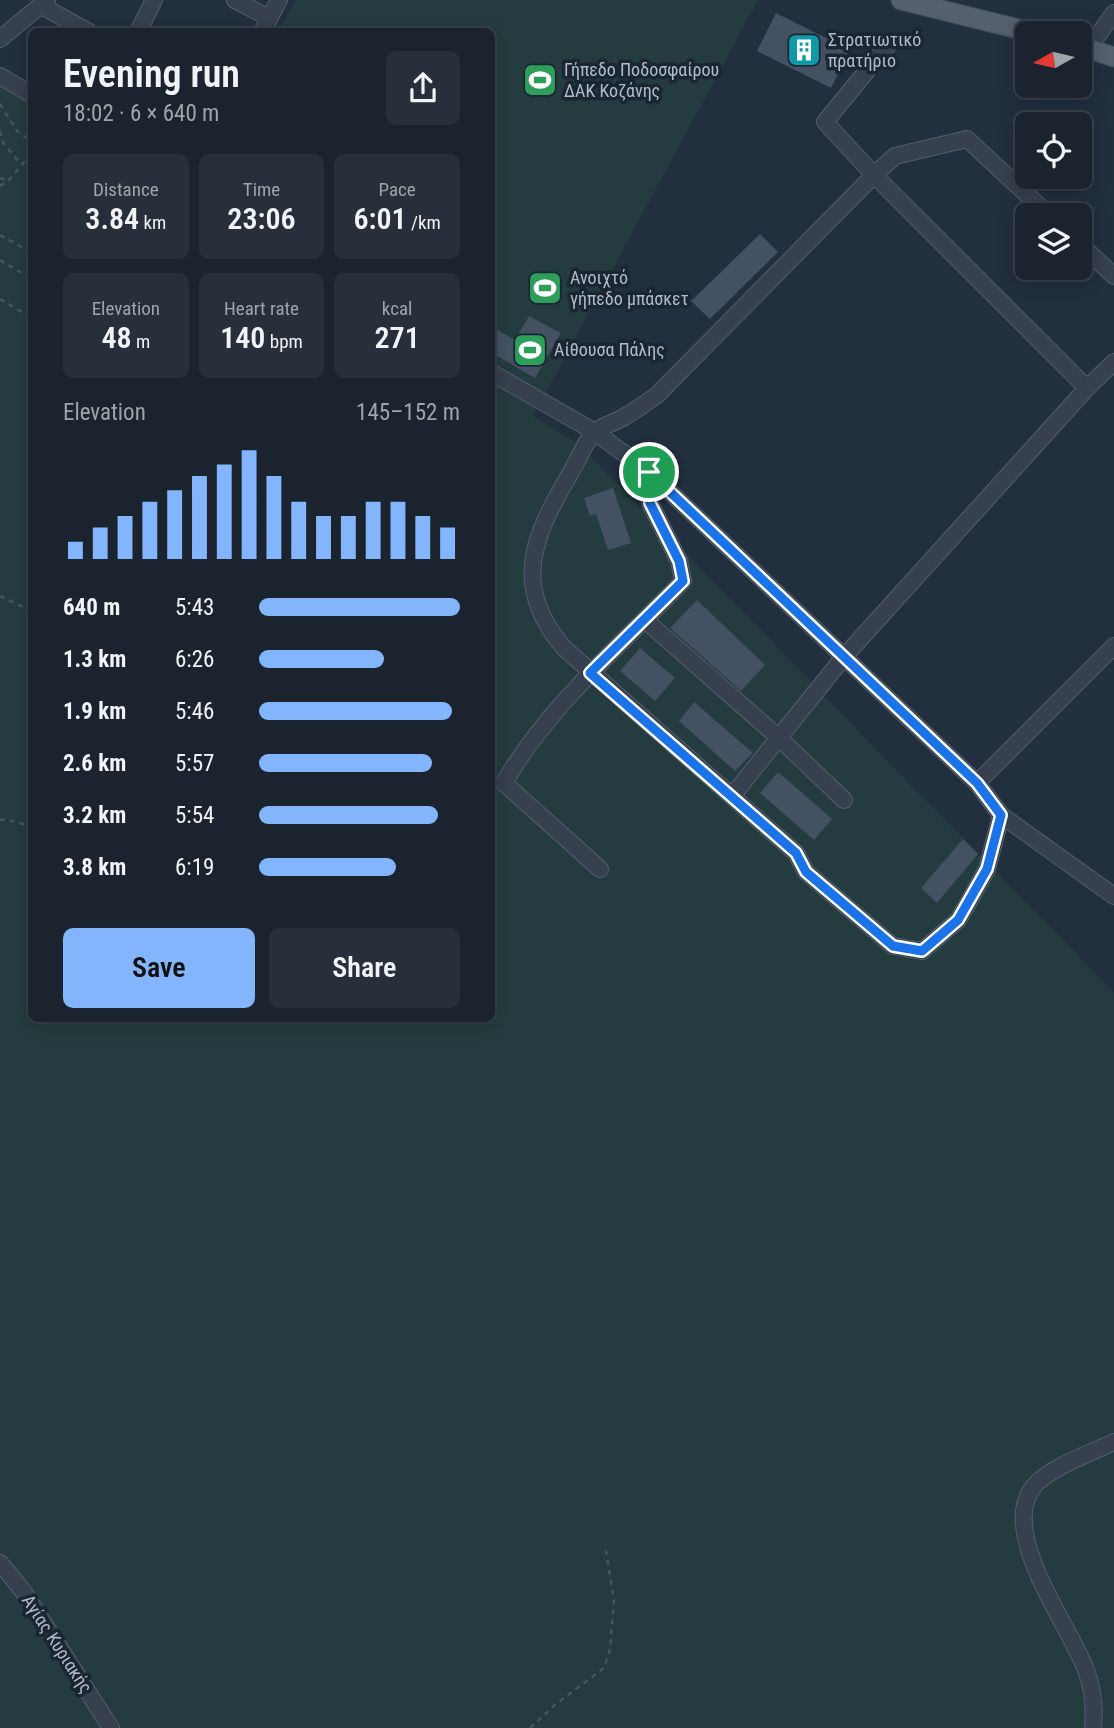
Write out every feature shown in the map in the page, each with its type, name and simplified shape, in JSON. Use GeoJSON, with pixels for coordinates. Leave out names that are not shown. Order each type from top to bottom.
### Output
{"type":"FeatureCollection","features":[{"type":"Feature","properties":{"kind":"main road"},"geometry":{"type":"LineString","coordinates":[[901,0],[1015,28]]}},
{"type":"Feature","properties":{"kind":"main road"},"geometry":{"type":"LineString","coordinates":[[1092,50],[1114,57]]}},
{"type":"Feature","properties":{"kind":"street"},"geometry":{"type":"LineString","coordinates":[[140,28],[154,0]]}},
{"type":"Feature","properties":{"kind":"street"},"geometry":{"type":"LineString","coordinates":[[235,0],[266,25],[279,0]]}},
{"type":"Feature","properties":{"kind":"street"},"geometry":{"type":"LineString","coordinates":[[0,39],[44,3],[83,28]]}},
{"type":"Feature","properties":{"kind":"street"},"geometry":{"type":"LineString","coordinates":[[1092,39],[1114,13]]}},
{"type":"Feature","properties":{"kind":"street"},"geometry":{"type":"LineString","coordinates":[[888,45],[825,121],[874,175],[1087,388]]}},
{"type":"Feature","properties":{"kind":"street"},"geometry":{"type":"LineString","coordinates":[[0,76],[28,93]]}},
{"type":"Feature","properties":{"kind":"street"},"geometry":{"type":"LineString","coordinates":[[1001,815],[987,869],[958,920],[922,951],[893,946],[806,872],[796,853],[590,673],[550,631],[534,590],[533,566],[535,541],[544,519],[594,432],[625,417],[656,396],[895,156],[967,139],[1036,203]]}},
{"type":"Feature","properties":{"kind":"street"},"geometry":{"type":"LineString","coordinates":[[1092,255],[1114,276]]}},
{"type":"Feature","properties":{"kind":"street"},"geometry":{"type":"LineString","coordinates":[[732,796],[842,658],[1087,388],[1114,362]]}},
{"type":"Feature","properties":{"kind":"street"},"geometry":{"type":"LineString","coordinates":[[495,375],[594,432],[649,472],[842,658],[977,783],[1001,815],[1114,896]]}},
{"type":"Feature","properties":{"kind":"street"},"geometry":{"type":"LineString","coordinates":[[600,869],[504,783],[522,751],[590,673],[683,581],[679,561],[650,503],[649,472]]}},
{"type":"Feature","properties":{"kind":"street"},"geometry":{"type":"LineString","coordinates":[[645,620],[778,737],[844,800]]}},
{"type":"Feature","properties":{"kind":"street"},"geometry":{"type":"LineString","coordinates":[[977,783],[1114,646]]}},
{"type":"Feature","properties":{"kind":"street"},"geometry":{"type":"LineString","coordinates":[[1093,1728],[1095,1712],[1086,1670],[1032,1559],[1023,1511],[1027,1498],[1046,1476],[1114,1442]]}},
{"type":"Feature","properties":{"kind":"street","name":"Αγίας Κυριακής"},"geometry":{"type":"LineString","coordinates":[[0,1563],[23,1591],[111,1728]]}},
{"type":"Feature","properties":{"kind":"path"},"geometry":{"type":"LineString","coordinates":[[0,104],[17,131],[28,139]]}},
{"type":"Feature","properties":{"kind":"path"},"geometry":{"type":"LineString","coordinates":[[0,131],[4,144],[21,164]]}},
{"type":"Feature","properties":{"kind":"path"},"geometry":{"type":"LineString","coordinates":[[0,186],[8,181],[28,157]]}},
{"type":"Feature","properties":{"kind":"path"},"geometry":{"type":"LineString","coordinates":[[0,178],[8,181]]}},
{"type":"Feature","properties":{"kind":"path"},"geometry":{"type":"LineString","coordinates":[[0,235],[28,251]]}},
{"type":"Feature","properties":{"kind":"path"},"geometry":{"type":"LineString","coordinates":[[0,260],[28,277]]}},
{"type":"Feature","properties":{"kind":"path"},"geometry":{"type":"LineString","coordinates":[[0,299],[28,316]]}},
{"type":"Feature","properties":{"kind":"path"},"geometry":{"type":"LineString","coordinates":[[0,596],[28,612]]}},
{"type":"Feature","properties":{"kind":"path"},"geometry":{"type":"LineString","coordinates":[[0,820],[6,819],[28,826]]}},
{"type":"Feature","properties":{"kind":"path"},"geometry":{"type":"LineString","coordinates":[[530,1728],[556,1704],[604,1668],[610,1649],[614,1600],[605,1545]]}},
{"type":"Feature","properties":{"kind":"green space"},"geometry":{"type":"Polygon","coordinates":[[[296,0],[758,0],[533,416],[579,444],[1114,993],[1114,1728],[0,1728],[0,82],[28,97],[28,1022],[495,1022],[495,28],[281,28],[296,0]]]}},
{"type":"Feature","properties":{"kind":"building","name":"Στρατιωτικό πρατήριο"},"geometry":{"type":"Polygon","coordinates":[[[776,13],[850,50],[831,88],[757,51],[776,13]]]}},
{"type":"Feature","properties":{"kind":"building"},"geometry":{"type":"Polygon","coordinates":[[[760,234],[778,252],[710,319],[691,301],[760,234]]]}},
{"type":"Feature","properties":{"kind":"building","name":"Αίθουσα Πάλης"},"geometry":{"type":"Polygon","coordinates":[[[529,316],[561,333],[535,378],[495,355],[495,329],[515,340],[529,316]]]}},
{"type":"Feature","properties":{"kind":"building"},"geometry":{"type":"Polygon","coordinates":[[[613,488],[631,543],[608,550],[596,514],[590,516],[584,498],[613,488]]]}},
{"type":"Feature","properties":{"kind":"building"},"geometry":{"type":"Polygon","coordinates":[[[697,600],[765,665],[741,691],[670,628],[697,600]]]}},
{"type":"Feature","properties":{"kind":"building"},"geometry":{"type":"Polygon","coordinates":[[[640,648],[675,678],[655,701],[620,671],[640,648]]]}},
{"type":"Feature","properties":{"kind":"building"},"geometry":{"type":"Polygon","coordinates":[[[694,702],[753,753],[735,771],[679,721],[694,702]]]}},
{"type":"Feature","properties":{"kind":"building"},"geometry":{"type":"Polygon","coordinates":[[[778,772],[832,819],[814,840],[760,793],[778,772]]]}},
{"type":"Feature","properties":{"kind":"building"},"geometry":{"type":"Polygon","coordinates":[[[963,839],[978,854],[937,903],[921,888],[963,839]]]}},
{"type":"Feature","properties":{"kind":"place","name":"Στρατιωτικό πρατήριο"},"geometry":{"type":"Point","coordinates":[804,50]}},
{"type":"Feature","properties":{"kind":"place","name":"Γήπεδο Ποδοσφαίρου ΔΑΚ Κοζάνης"},"geometry":{"type":"Point","coordinates":[540,80]}},
{"type":"Feature","properties":{"kind":"place","name":"Ανοιχτό γήπεδο μπάσκετ"},"geometry":{"type":"Point","coordinates":[545,288]}},
{"type":"Feature","properties":{"kind":"place","name":"Αίθουσα Πάλης"},"geometry":{"type":"Point","coordinates":[530,350]}},
{"type":"Feature","properties":{"kind":"route"},"geometry":{"type":"LineString","coordinates":[[649,472],[842,658],[977,783],[1001,815],[987,869],[958,920],[922,951],[893,946],[834,897],[806,872],[796,853],[590,673],[683,581],[679,561],[650,503],[649,472]]}}]}
